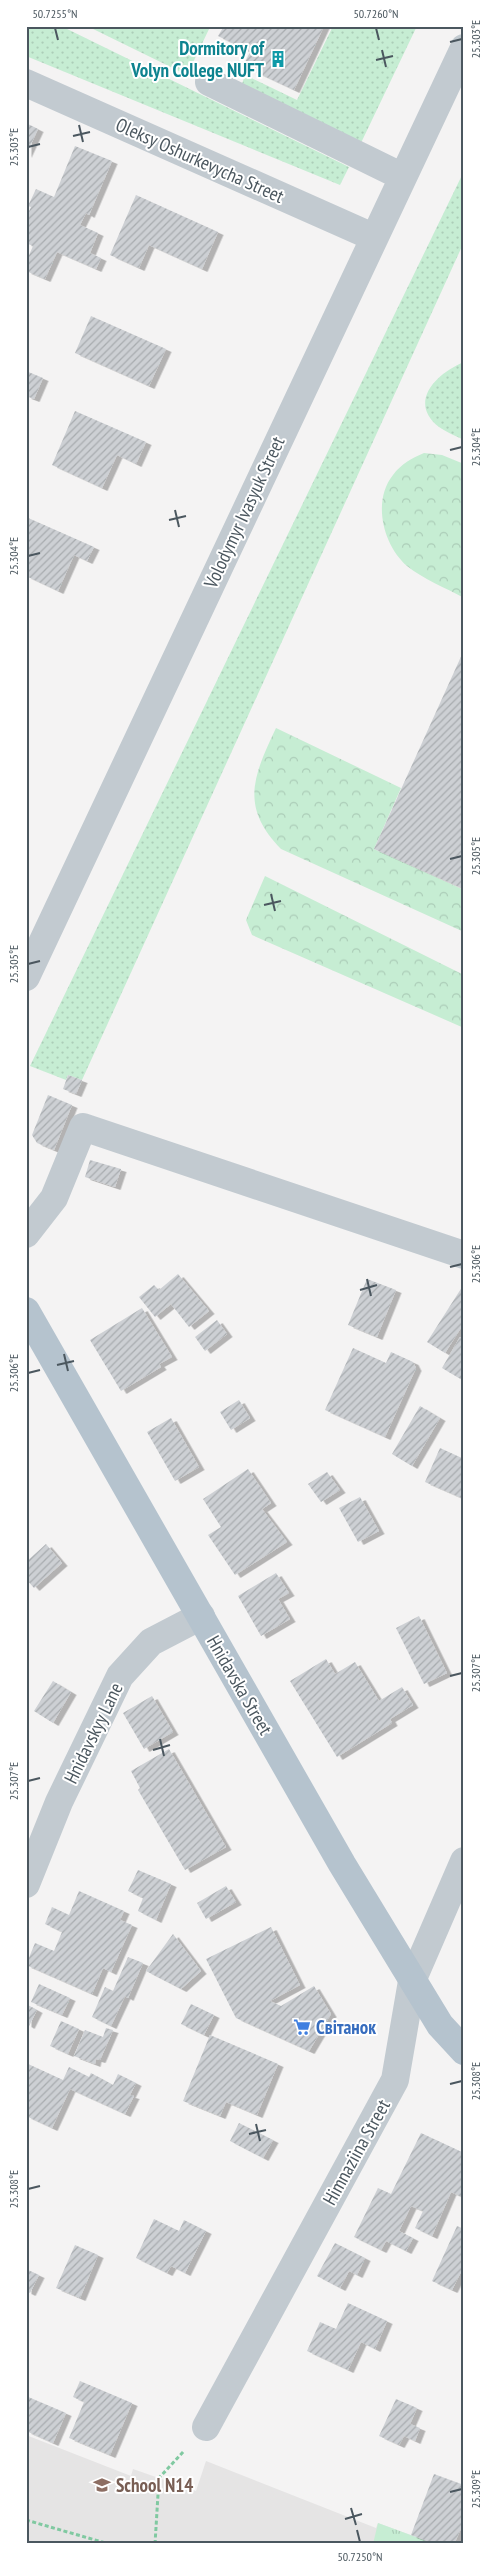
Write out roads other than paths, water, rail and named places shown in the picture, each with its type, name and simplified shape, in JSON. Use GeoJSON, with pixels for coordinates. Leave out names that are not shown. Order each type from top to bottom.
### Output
{"type":"FeatureCollection","features":[{"type":"Feature","properties":{"kind":"main road","name":"Hnidavska Street"},"geometry":{"type":"LineString","coordinates":[[26,1311],[342,1864],[440,2025],[464,2051]]}},
{"type":"Feature","properties":{"kind":"street","name":"Volodymyr Ivasyuk Street"},"geometry":{"type":"LineString","coordinates":[[26,977],[373,237],[464,48]]}},
{"type":"Feature","properties":{"kind":"street"},"geometry":{"type":"LineString","coordinates":[[209,82],[403,177]]}},
{"type":"Feature","properties":{"kind":"street","name":"Oleksy Oshurkevycha Street"},"geometry":{"type":"LineString","coordinates":[[26,83],[373,237]]}},
{"type":"Feature","properties":{"kind":"street"},"geometry":{"type":"LineString","coordinates":[[26,1234],[54,1198],[83,1128],[464,1255]]}},
{"type":"Feature","properties":{"kind":"street","name":"Hnidavskyy Lane"},"geometry":{"type":"LineString","coordinates":[[26,1884],[59,1802],[120,1676],[151,1642],[201,1616]]}},
{"type":"Feature","properties":{"kind":"street","name":"Himnaziina Street"},"geometry":{"type":"LineString","coordinates":[[206,2427],[395,2080],[412,1981],[464,1862]]}},
{"type":"Feature","properties":{"kind":"place","name":"Dormitory of Volyn College NUFT"},"geometry":{"type":"Point","coordinates":[278,59]}},
{"type":"Feature","properties":{"kind":"place","name":"Світанок"},"geometry":{"type":"Point","coordinates":[302,2027]}},
{"type":"Feature","properties":{"kind":"place","name":"School N14"},"geometry":{"type":"Point","coordinates":[102,2485]}}]}
